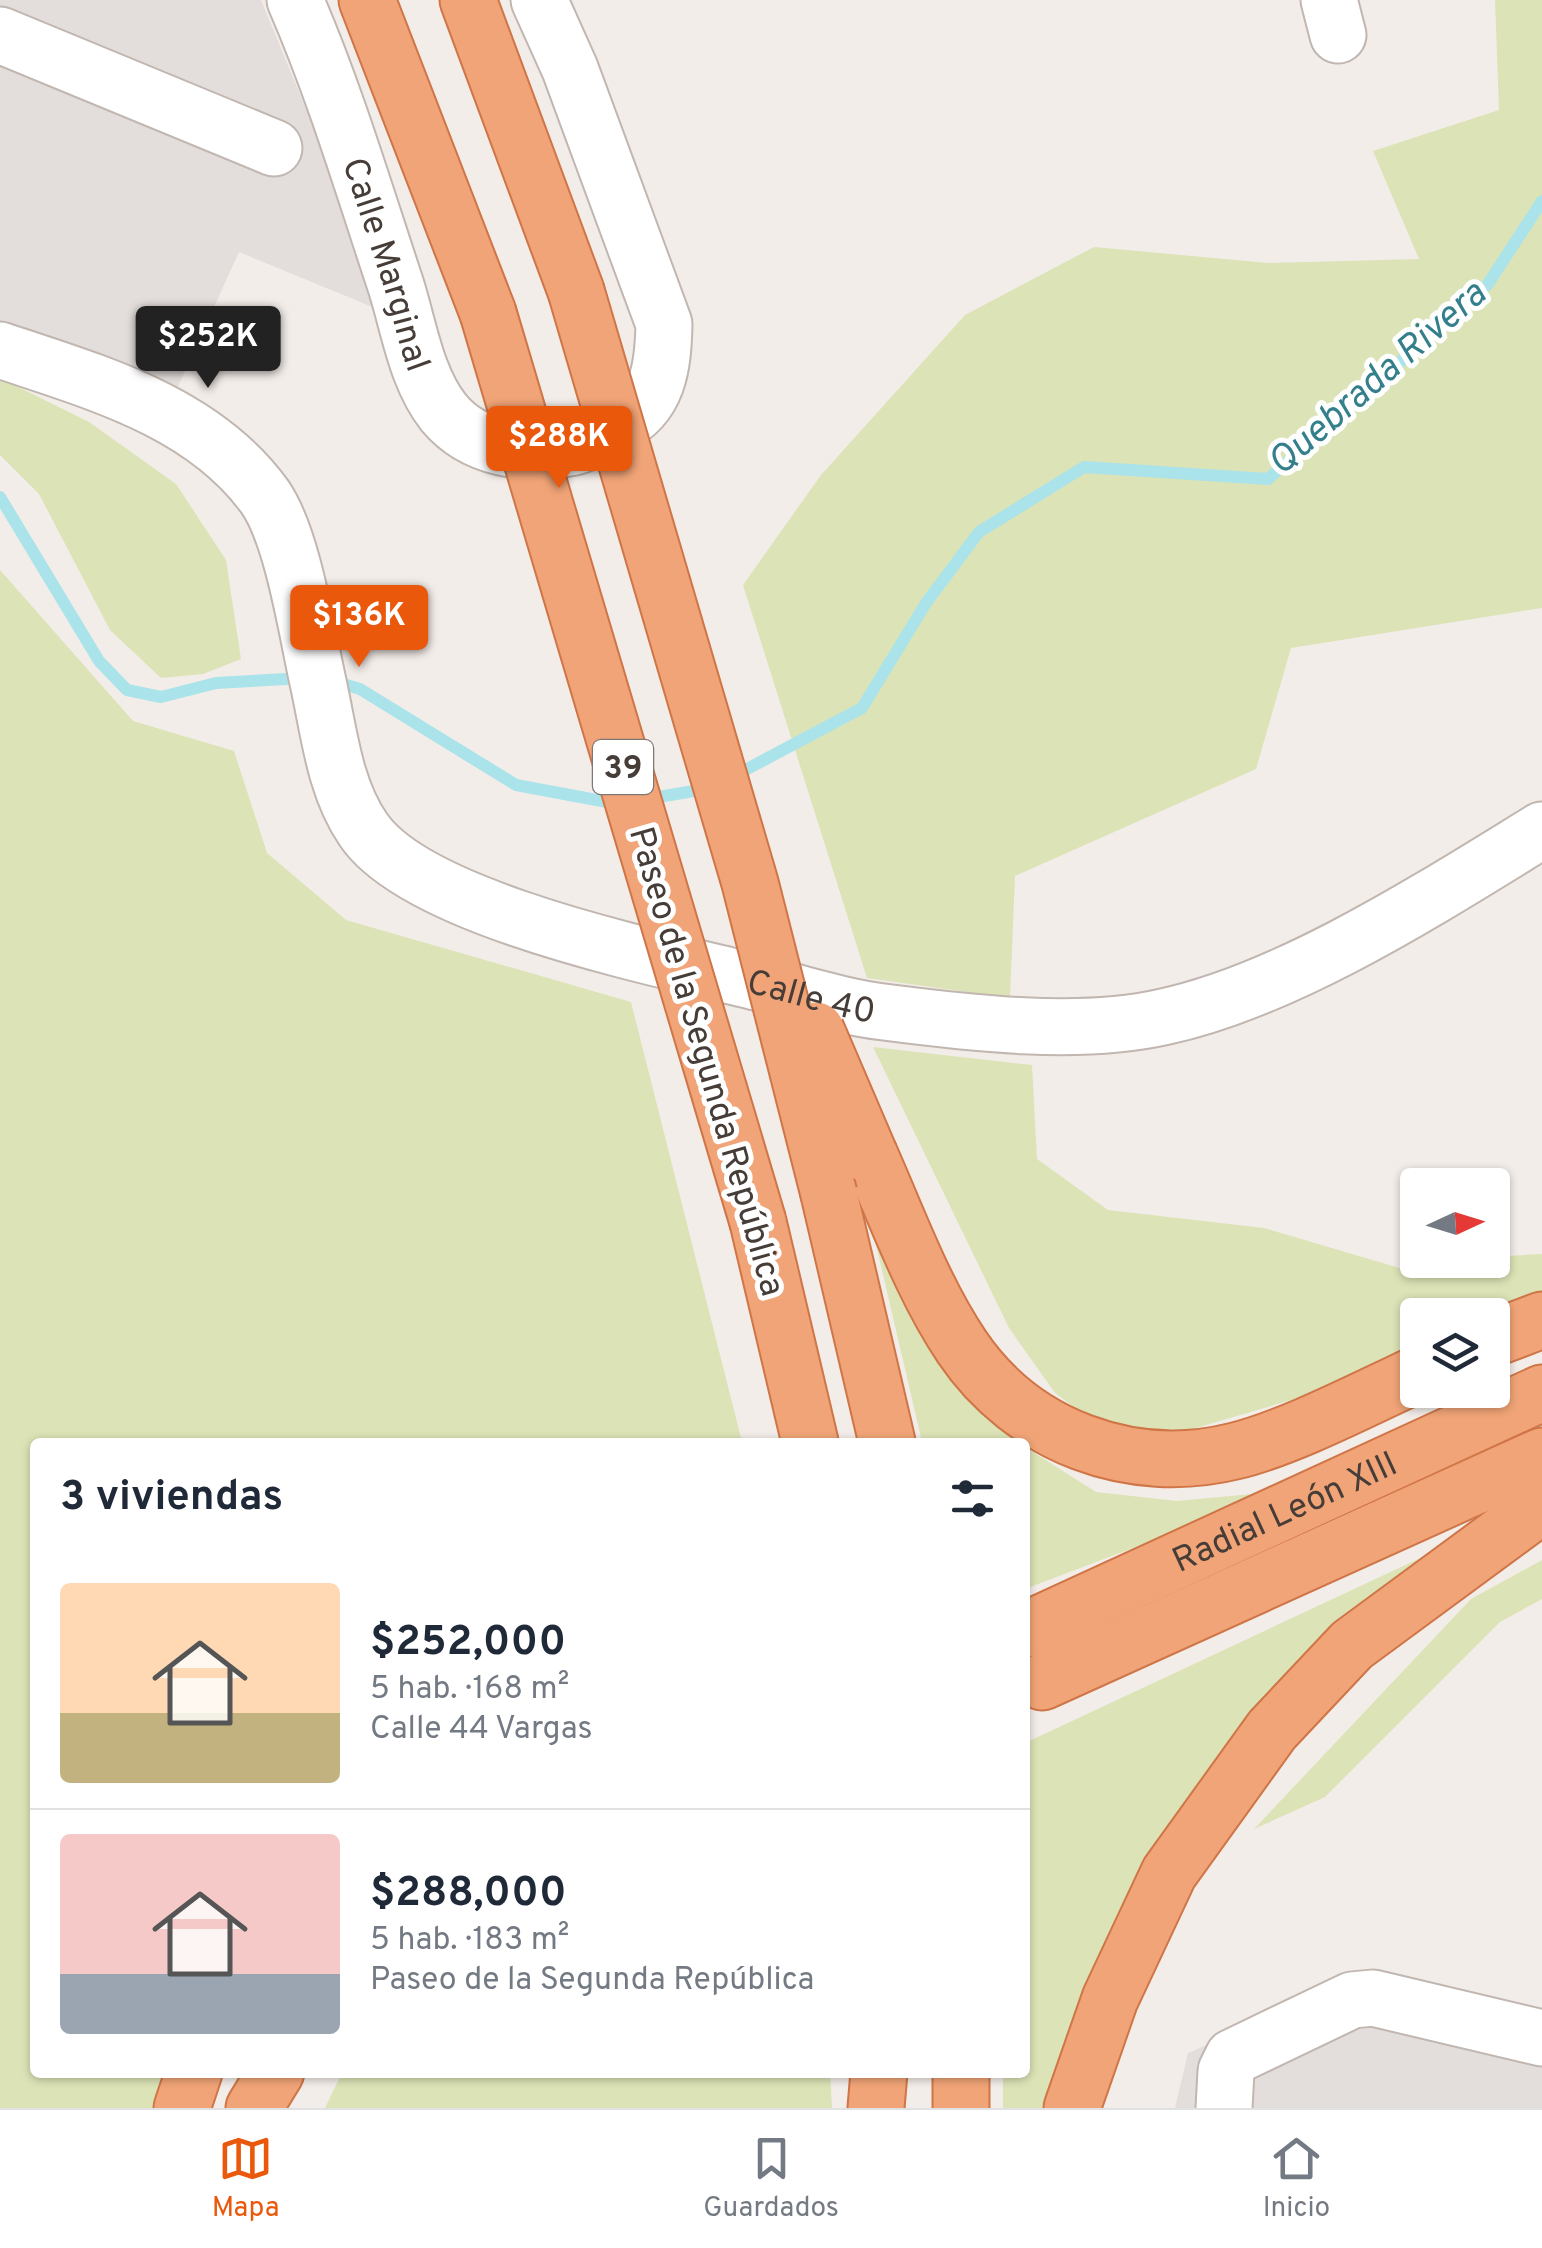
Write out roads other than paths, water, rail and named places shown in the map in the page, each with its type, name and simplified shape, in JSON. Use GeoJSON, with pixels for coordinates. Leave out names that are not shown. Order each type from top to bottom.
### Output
{"type":"FeatureCollection","features":[{"type":"Feature","properties":{"kind":"highway","name":"Paseo de la Segunda República"},"geometry":{"type":"LineString","coordinates":[[367,0],[488,313],[758,1222],[809,1438]]}},
{"type":"Feature","properties":{"kind":"highway"},"geometry":{"type":"LineString","coordinates":[[468,0],[576,291],[750,883],[830,1194],[885,1438]]}},
{"type":"Feature","properties":{"kind":"highway"},"geometry":{"type":"LineString","coordinates":[[750,883],[928,1287],[962,1348],[1004,1396],[1090,1448],[1184,1457],[1236,1451],[1400,1382]]}},
{"type":"Feature","properties":{"kind":"highway"},"geometry":{"type":"LineString","coordinates":[[1510,1333],[1542,1320]]}},
{"type":"Feature","properties":{"kind":"highway","name":"Radial León XIII"},"geometry":{"type":"LineString","coordinates":[[1030,1628],[1542,1393]]}},
{"type":"Feature","properties":{"kind":"highway","name":"Radial León XIII"},"geometry":{"type":"LineString","coordinates":[[1042,1682],[1542,1456]]}},
{"type":"Feature","properties":{"kind":"highway"},"geometry":{"type":"LineString","coordinates":[[1072,2108],[1110,1999],[1169,1872],[1272,1730],[1352,1645],[1542,1505]]}},
{"type":"Feature","properties":{"kind":"highway"},"geometry":{"type":"LineString","coordinates":[[182,2108],[192,2078]]}},
{"type":"Feature","properties":{"kind":"highway"},"geometry":{"type":"LineString","coordinates":[[254,2108],[272,2078]]}},
{"type":"Feature","properties":{"kind":"highway"},"geometry":{"type":"LineString","coordinates":[[876,2108],[878,2078]]}},
{"type":"Feature","properties":{"kind":"highway"},"geometry":{"type":"LineString","coordinates":[[892,2078],[893,2108]]}},
{"type":"Feature","properties":{"kind":"highway"},"geometry":{"type":"LineString","coordinates":[[961,2078],[961,2108]]}},
{"type":"Feature","properties":{"kind":"street","name":"Calle Marginal"},"geometry":{"type":"LineString","coordinates":[[295,0],[357,167],[420,367],[444,413],[478,440],[515,451],[572,448],[632,418],[654,393],[664,360],[664,324],[654,293],[570,68],[539,0]]}},
{"type":"Feature","properties":{"kind":"street"},"geometry":{"type":"LineString","coordinates":[[0,36],[274,148]]}},
{"type":"Feature","properties":{"kind":"street","name":"Calle 40"},"geometry":{"type":"LineString","coordinates":[[0,350],[136,396],[219,449],[267,500],[292,570],[342,790],[364,831],[393,862],[434,886],[593,942],[878,1012],[1036,1027],[1160,1018],[1280,980],[1536,848]]}},
{"type":"Feature","properties":{"kind":"street"},"geometry":{"type":"LineString","coordinates":[[1224,2108],[1226,2071],[1233,2057],[1352,2000],[1372,1998],[1542,2038]]}},
{"type":"Feature","properties":{"kind":"waterway","name":"Quebrada Rivera"},"geometry":{"type":"LineString","coordinates":[[734,776],[862,708],[926,603],[979,532],[1084,467],[1268,479],[1488,284],[1542,201]]}},
{"type":"Feature","properties":{"kind":"waterway","name":"Quebrada Rivera"},"geometry":{"type":"LineString","coordinates":[[0,497],[99,661],[127,690],[161,697],[216,683],[304,678]]}},
{"type":"Feature","properties":{"kind":"waterway","name":"Quebrada Rivera"},"geometry":{"type":"LineString","coordinates":[[333,681],[360,689],[516,785],[618,804]]}},
{"type":"Feature","properties":{"kind":"waterway","name":"Quebrada Rivera"},"geometry":{"type":"LineString","coordinates":[[647,799],[711,788]]}}]}
